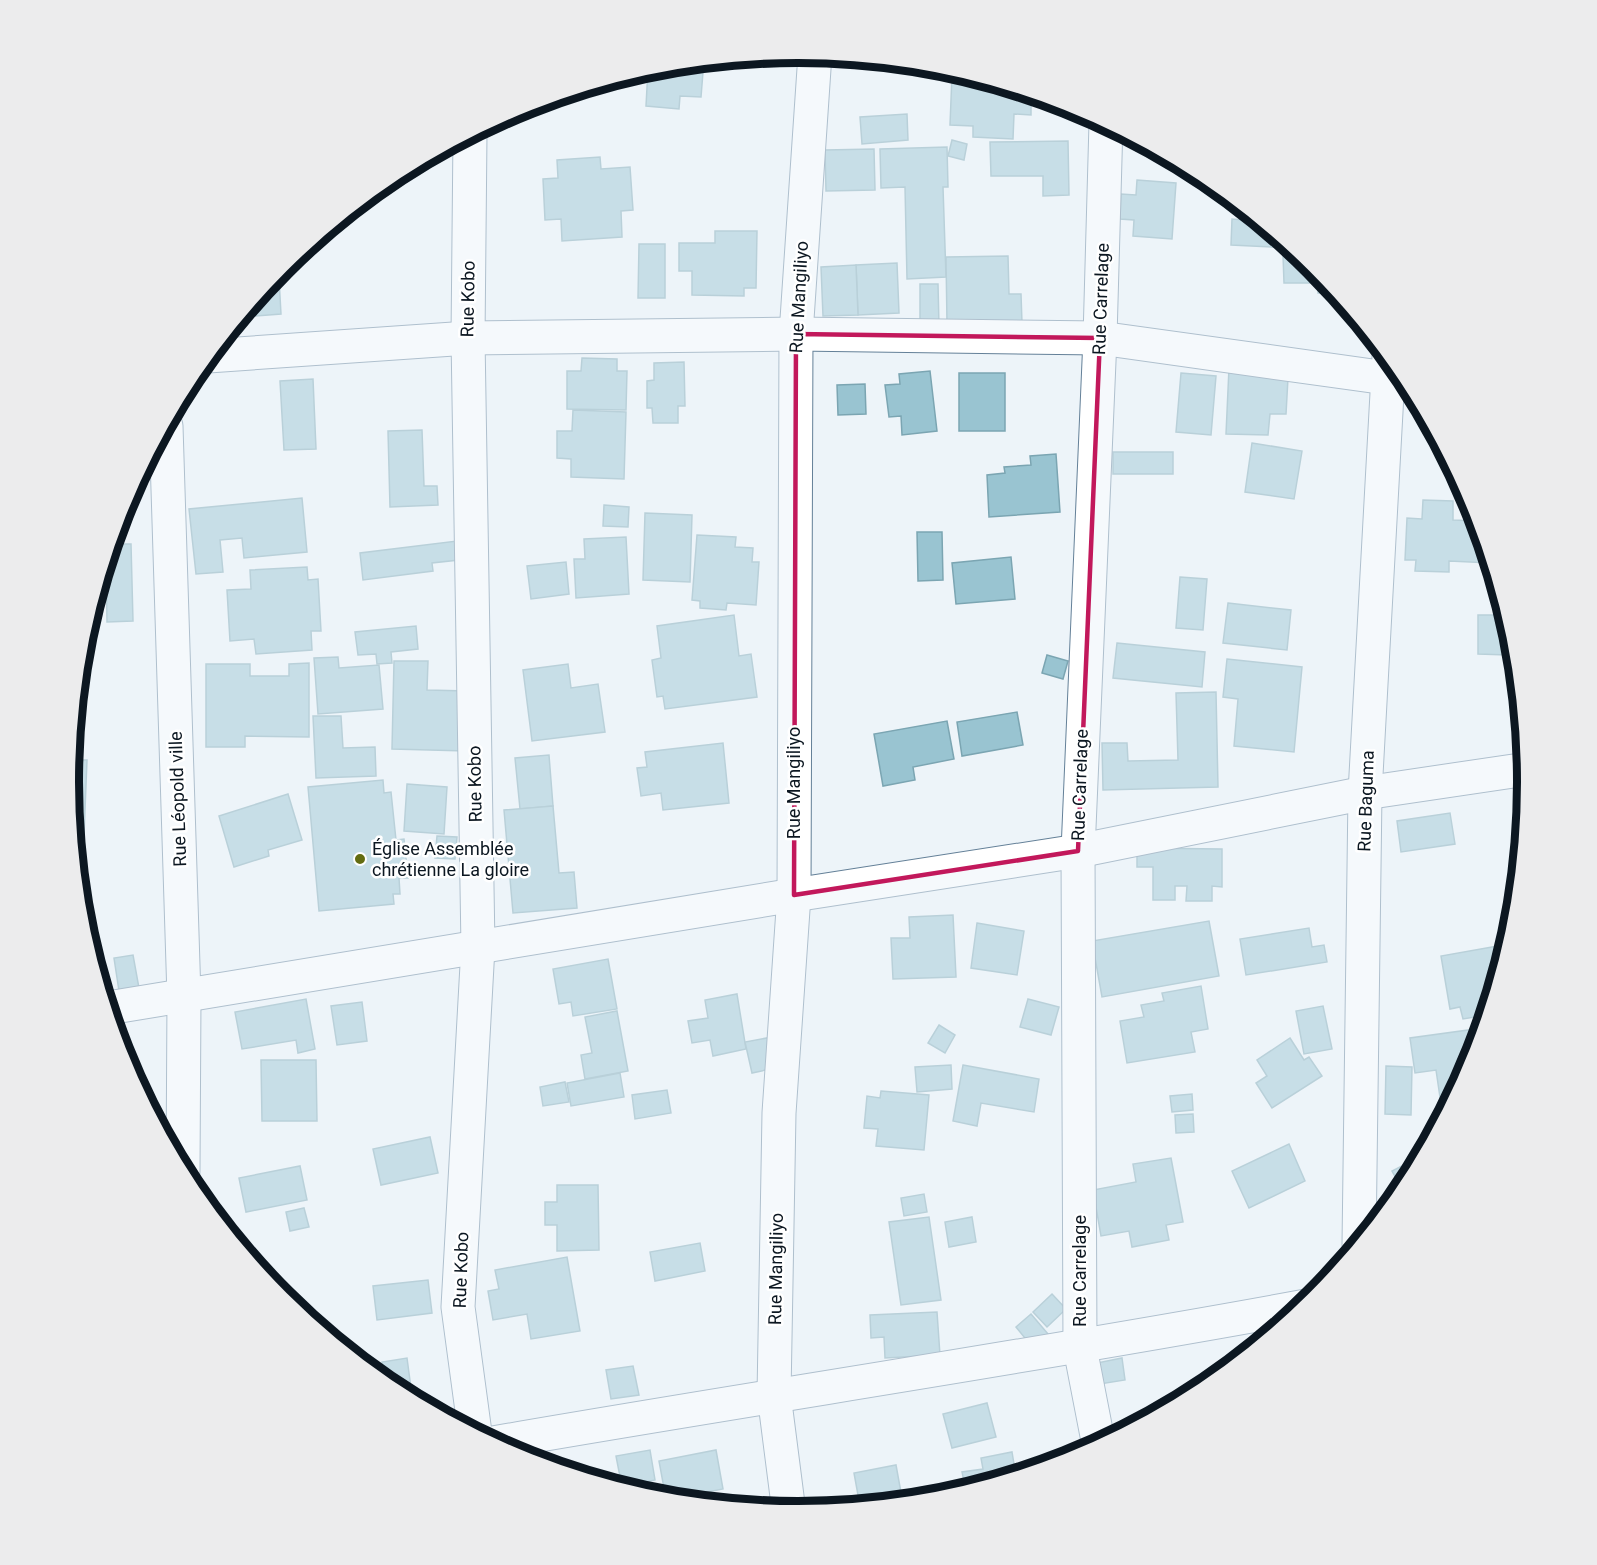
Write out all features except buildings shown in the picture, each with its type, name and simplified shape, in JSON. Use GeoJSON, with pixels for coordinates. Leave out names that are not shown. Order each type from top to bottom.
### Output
{"type":"FeatureCollection","features":[{"type":"Feature","properties":{"kind":"street","name":"Rue Mangiliyo"},"geometry":{"type":"LineString","coordinates":[[788,1502],[774,1395],[779,1113],[794,895],[796,334],[814,64]]}},
{"type":"Feature","properties":{"kind":"street","name":"Rue Carrelage"},"geometry":{"type":"LineString","coordinates":[[1097,1437],[1080,1348],[1078,851],[1100,338],[1106,132]]}},
{"type":"Feature","properties":{"kind":"street","name":"Rue Kobo"},"geometry":{"type":"LineString","coordinates":[[470,142],[468,338],[478,947],[458,1307],[474,1425]]}},
{"type":"Feature","properties":{"kind":"street"},"geometry":{"type":"LineString","coordinates":[[220,355],[468,338],[796,334],[1100,338],[1389,371]]}},
{"type":"Feature","properties":{"kind":"street","name":"Rue Baguma"},"geometry":{"type":"LineString","coordinates":[[1359,1233],[1365,793],[1394,379]]}},
{"type":"Feature","properties":{"kind":"street","name":"Rue Léopold ville"},"geometry":{"type":"LineString","coordinates":[[166,439],[184,998],[183,1155]]}},
{"type":"Feature","properties":{"kind":"street"},"geometry":{"type":"LineString","coordinates":[[115,1007],[184,998],[794,895],[1078,851],[1365,793],[1518,770]]}},
{"type":"Feature","properties":{"kind":"street"},"geometry":{"type":"LineString","coordinates":[[508,1440],[774,1395],[1080,1348],[1287,1309]]}},
{"type":"Feature","properties":{"kind":"highlighted area"},"geometry":{"type":"Polygon","coordinates":[[[796,334],[1100,338],[1078,851],[794,895],[796,334]]]}},
{"type":"Feature","properties":{"kind":"place","name":"Église Assemblée chrétienne La gloire"},"geometry":{"type":"Point","coordinates":[360,859]}}]}
